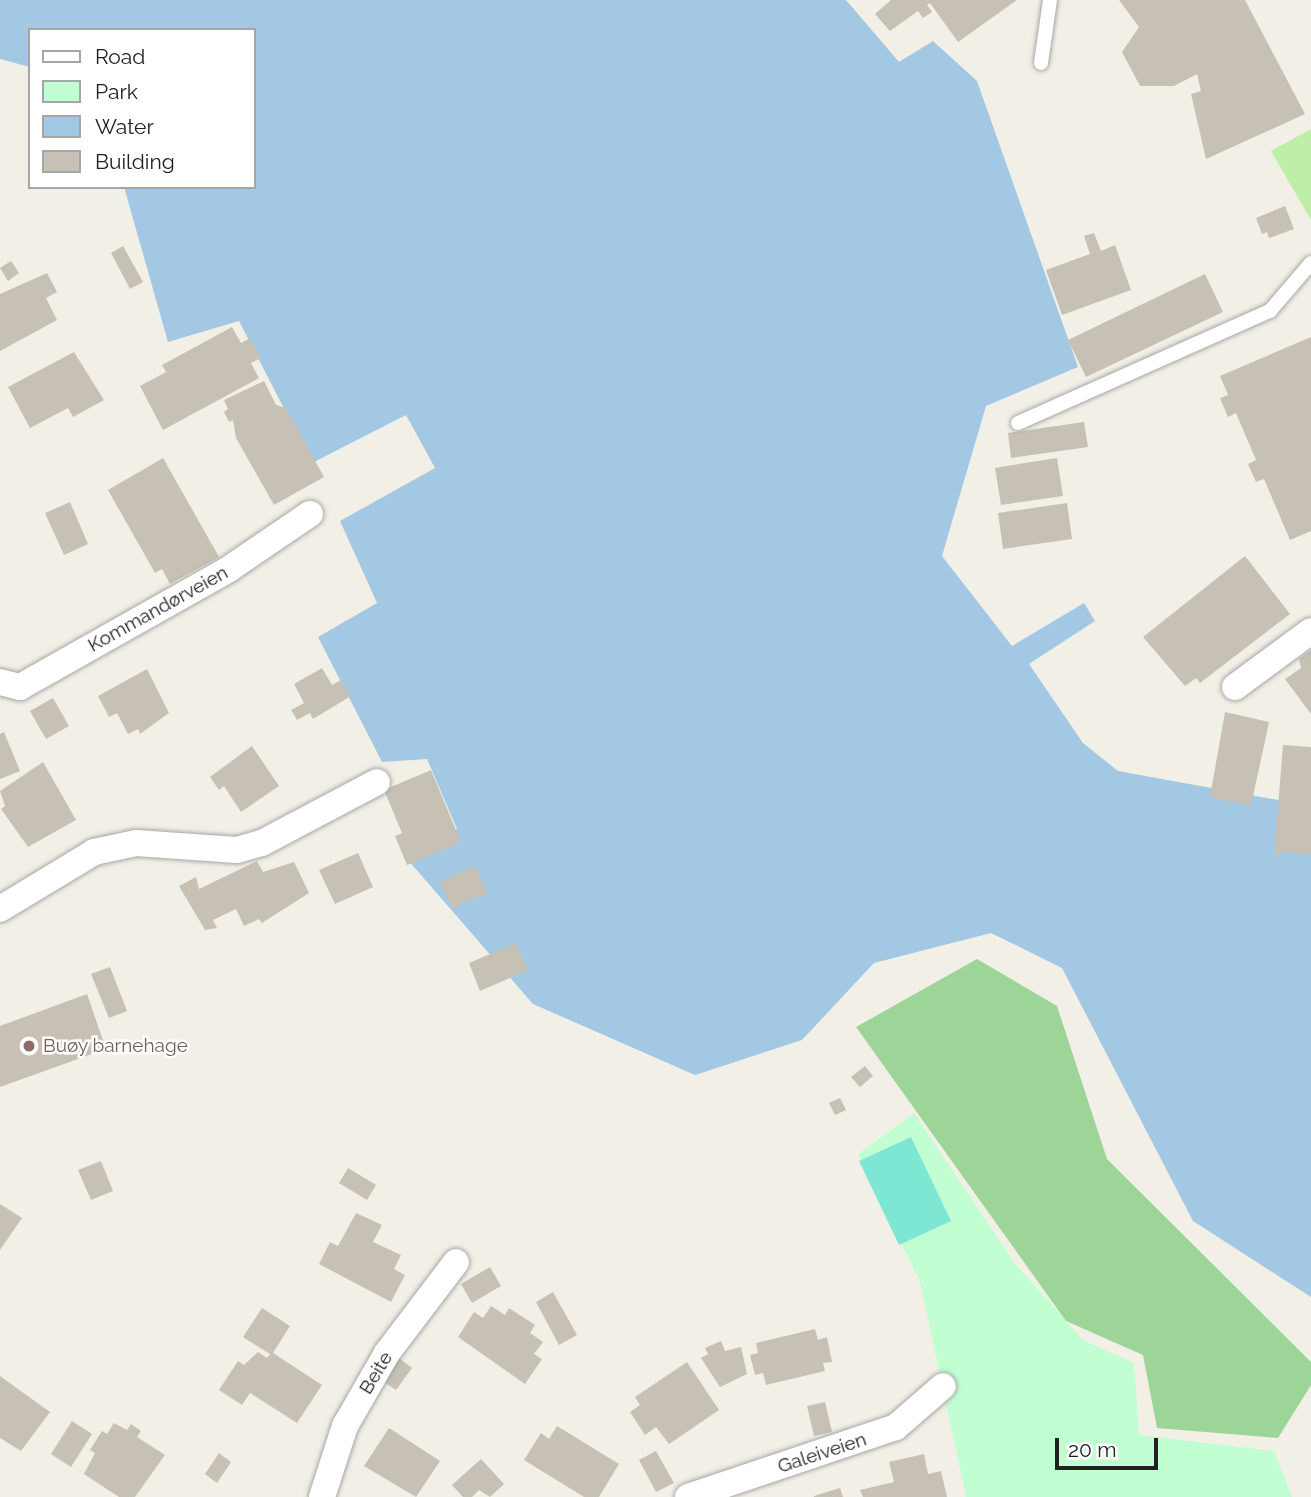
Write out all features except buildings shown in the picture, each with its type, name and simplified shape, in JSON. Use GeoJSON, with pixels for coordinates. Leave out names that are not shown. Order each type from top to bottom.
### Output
{"type":"FeatureCollection","features":[{"type":"Feature","properties":{"kind":"street","name":"Kommandørveien"},"geometry":{"type":"LineString","coordinates":[[0,682],[20,687],[229,569],[310,514]]}},
{"type":"Feature","properties":{"kind":"street"},"geometry":{"type":"LineString","coordinates":[[1235,687],[1311,631]]}},
{"type":"Feature","properties":{"kind":"street"},"geometry":{"type":"LineString","coordinates":[[0,909],[94,852],[135,843],[237,850],[262,843],[377,782]]}},
{"type":"Feature","properties":{"kind":"street","name":"Beite"},"geometry":{"type":"LineString","coordinates":[[321,1497],[345,1426],[387,1353],[456,1262]]}},
{"type":"Feature","properties":{"kind":"street","name":"Galeiveien"},"geometry":{"type":"LineString","coordinates":[[688,1497],[887,1431],[943,1386]]}},
{"type":"Feature","properties":{"kind":"lane"},"geometry":{"type":"LineString","coordinates":[[1041,62],[1049,0]]}},
{"type":"Feature","properties":{"kind":"lane"},"geometry":{"type":"LineString","coordinates":[[1018,423],[1270,311],[1311,263]]}},
{"type":"Feature","properties":{"kind":"green space"},"geometry":{"type":"Polygon","coordinates":[[[1311,129],[1311,220],[1271,151],[1311,129]]]}},
{"type":"Feature","properties":{"kind":"green space"},"geometry":{"type":"Polygon","coordinates":[[[977,959],[1057,1006],[1107,1159],[1311,1362],[1311,1385],[1278,1438],[1157,1428],[1143,1355],[1066,1321],[856,1027],[977,959]]]}},
{"type":"Feature","properties":{"kind":"green space"},"geometry":{"type":"Polygon","coordinates":[[[914,1113],[1014,1262],[1083,1340],[1134,1363],[1139,1435],[1274,1451],[1292,1497],[966,1497],[920,1282],[858,1154],[914,1113]]]}},
{"type":"Feature","properties":{"kind":"shaded area"},"geometry":{"type":"Polygon","coordinates":[[[911,1137],[951,1221],[899,1245],[859,1161],[911,1137]]]}},
{"type":"Feature","properties":{"kind":"water"},"geometry":{"type":"Polygon","coordinates":[[[0,0],[846,0],[899,62],[933,41],[977,81],[1078,367],[986,406],[942,556],[1012,646],[1084,603],[1095,621],[1029,664],[1083,743],[1118,771],[1311,806],[1311,1297],[1193,1221],[1062,968],[991,933],[874,963],[802,1040],[695,1075],[533,1004],[408,860],[457,829],[427,759],[382,762],[318,637],[377,603],[340,521],[435,468],[406,415],[312,463],[239,321],[168,342],[125,189],[256,189],[256,28],[28,28],[28,66],[0,59],[0,0]]]}},
{"type":"Feature","properties":{"kind":"place","name":"Buøy barnehage"},"geometry":{"type":"Point","coordinates":[29,1046]}}]}
